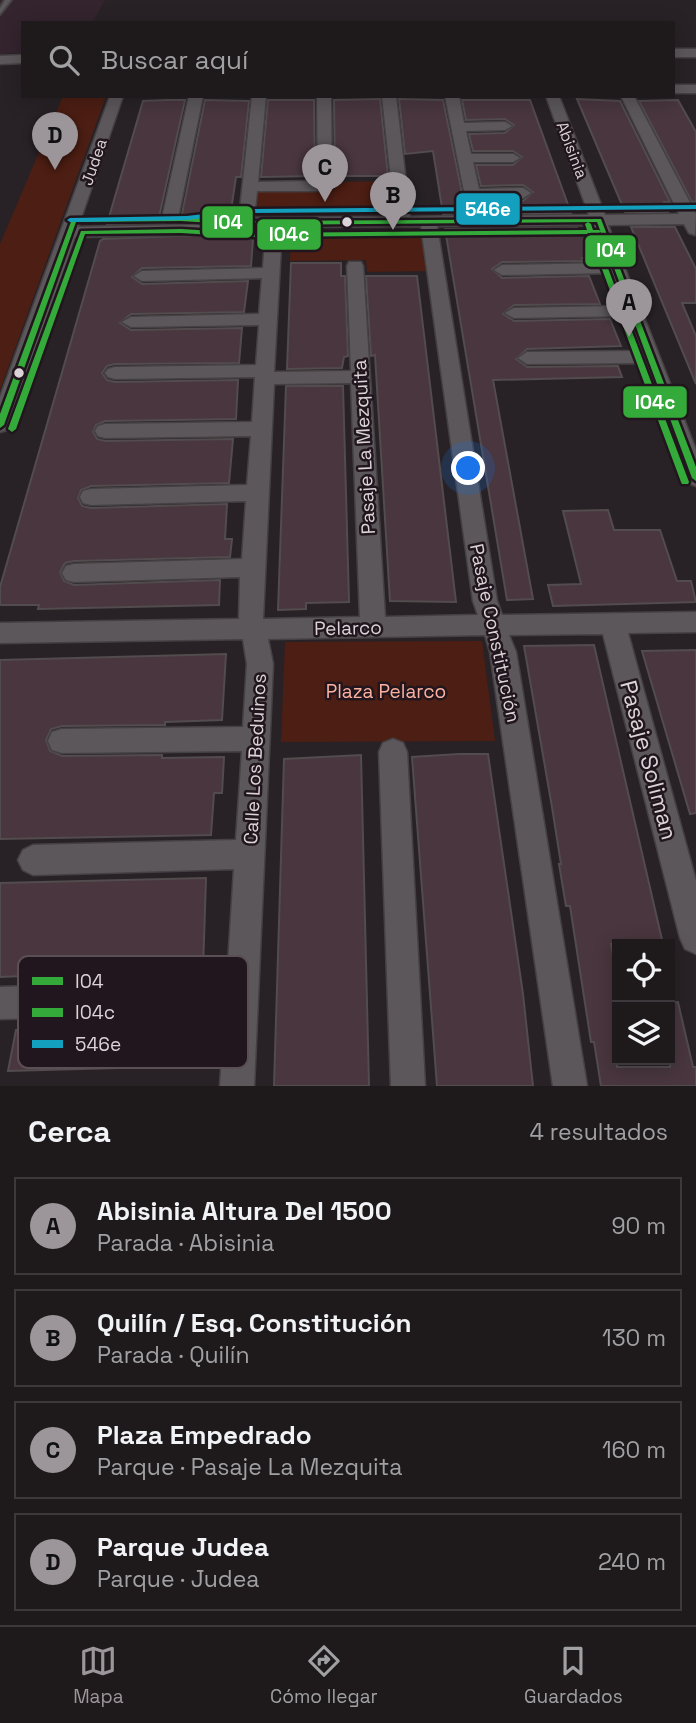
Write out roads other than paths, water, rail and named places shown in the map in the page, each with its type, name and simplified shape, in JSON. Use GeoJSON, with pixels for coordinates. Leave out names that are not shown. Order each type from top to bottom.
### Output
{"type":"FeatureCollection","features":[{"type":"Feature","properties":{"kind":"street"},"geometry":{"type":"LineString","coordinates":[[675,53],[696,53]]}},
{"type":"Feature","properties":{"kind":"street"},"geometry":{"type":"LineString","coordinates":[[0,60],[21,60]]}},
{"type":"Feature","properties":{"kind":"street"},"geometry":{"type":"LineString","coordinates":[[685,89],[696,107]]}},
{"type":"Feature","properties":{"kind":"street","name":"Judea"},"geometry":{"type":"LineString","coordinates":[[0,425],[116,98]]}},
{"type":"Feature","properties":{"kind":"street"},"geometry":{"type":"LineString","coordinates":[[170,218],[196,98]]}},
{"type":"Feature","properties":{"kind":"street"},"geometry":{"type":"LineString","coordinates":[[246,223],[259,98]]}},
{"type":"Feature","properties":{"kind":"street"},"geometry":{"type":"LineString","coordinates":[[250,187],[316,186],[325,183],[324,98]]}},
{"type":"Feature","properties":{"kind":"street"},"geometry":{"type":"LineString","coordinates":[[389,98],[403,222]]}},
{"type":"Feature","properties":{"kind":"street"},"geometry":{"type":"LineString","coordinates":[[452,98],[478,221]]}},
{"type":"Feature","properties":{"kind":"street","name":"Abisinia"},"geometry":{"type":"LineString","coordinates":[[553,98],[696,478]]}},
{"type":"Feature","properties":{"kind":"street"},"geometry":{"type":"LineString","coordinates":[[72,226],[170,218],[246,223],[599,220],[694,223],[628,98]]}},
{"type":"Feature","properties":{"kind":"street"},"geometry":{"type":"LineString","coordinates":[[458,127],[505,126]]}},
{"type":"Feature","properties":{"kind":"street"},"geometry":{"type":"LineString","coordinates":[[465,158],[513,158]]}},
{"type":"Feature","properties":{"kind":"street"},"geometry":{"type":"LineString","coordinates":[[472,194],[523,193]]}},
{"type":"Feature","properties":{"kind":"street","name":"Pasaje Constitución"},"geometry":{"type":"LineString","coordinates":[[428,221],[485,601],[503,652],[570,1086]]}},
{"type":"Feature","properties":{"kind":"street"},"geometry":{"type":"LineString","coordinates":[[72,226],[188,230],[246,223]]}},
{"type":"Feature","properties":{"kind":"street","name":"Calle Los Beduinos"},"geometry":{"type":"LineString","coordinates":[[244,956],[260,664],[250,611],[274,223]]}},
{"type":"Feature","properties":{"kind":"street","name":"Pasaje La Mezquita"},"geometry":{"type":"LineString","coordinates":[[355,266],[373,627]]}},
{"type":"Feature","properties":{"kind":"street"},"geometry":{"type":"LineString","coordinates":[[502,270],[617,268]]}},
{"type":"Feature","properties":{"kind":"street"},"geometry":{"type":"LineString","coordinates":[[142,276],[271,274]]}},
{"type":"Feature","properties":{"kind":"street"},"geometry":{"type":"LineString","coordinates":[[514,313],[633,311]]}},
{"type":"Feature","properties":{"kind":"street"},"geometry":{"type":"LineString","coordinates":[[131,322],[268,319]]}},
{"type":"Feature","properties":{"kind":"street"},"geometry":{"type":"LineString","coordinates":[[527,359],[650,357]]}},
{"type":"Feature","properties":{"kind":"street"},"geometry":{"type":"LineString","coordinates":[[115,373],[360,377]]}},
{"type":"Feature","properties":{"kind":"street"},"geometry":{"type":"LineString","coordinates":[[105,431],[261,429]]}},
{"type":"Feature","properties":{"kind":"street"},"geometry":{"type":"LineString","coordinates":[[91,497],[257,493]]}},
{"type":"Feature","properties":{"kind":"street"},"geometry":{"type":"LineString","coordinates":[[74,573],[253,568]]}},
{"type":"Feature","properties":{"kind":"street","name":"Pelarco"},"geometry":{"type":"LineString","coordinates":[[0,633],[696,622]]}},
{"type":"Feature","properties":{"kind":"street","name":"Pasaje Soliman"},"geometry":{"type":"LineString","coordinates":[[614,624],[696,937]]}},
{"type":"Feature","properties":{"kind":"street"},"geometry":{"type":"LineString","coordinates":[[62,741],[256,739]]}},
{"type":"Feature","properties":{"kind":"street"},"geometry":{"type":"LineString","coordinates":[[393,752],[408,1086]]}},
{"type":"Feature","properties":{"kind":"street"},"geometry":{"type":"LineString","coordinates":[[33,860],[250,854]]}},
{"type":"Feature","properties":{"kind":"street"},"geometry":{"type":"LineString","coordinates":[[0,1003],[18,1002]]}},
{"type":"Feature","properties":{"kind":"street","name":"Calle Los Beduinos"},"geometry":{"type":"LineString","coordinates":[[237,1086],[238,1068]]}},
{"type":"Feature","properties":{"kind":"lane"},"geometry":{"type":"LineString","coordinates":[[0,12],[8,0]]}},
{"type":"Feature","properties":{"kind":"place","name":"Parque Judea"},"geometry":{"type":"Point","coordinates":[55,170]}},
{"type":"Feature","properties":{"kind":"place","name":"Plaza Empedrado"},"geometry":{"type":"Point","coordinates":[325,202]}},
{"type":"Feature","properties":{"kind":"place","name":"Quilín / Esq. Constitución"},"geometry":{"type":"Point","coordinates":[393,230]}},
{"type":"Feature","properties":{"kind":"place","name":"Abisinia Altura Del 1500"},"geometry":{"type":"Point","coordinates":[629,337]}},
{"type":"Feature","properties":{"kind":"park label","name":"Plaza Pelarco"},"geometry":{"type":"Point","coordinates":[386,691]}}]}
